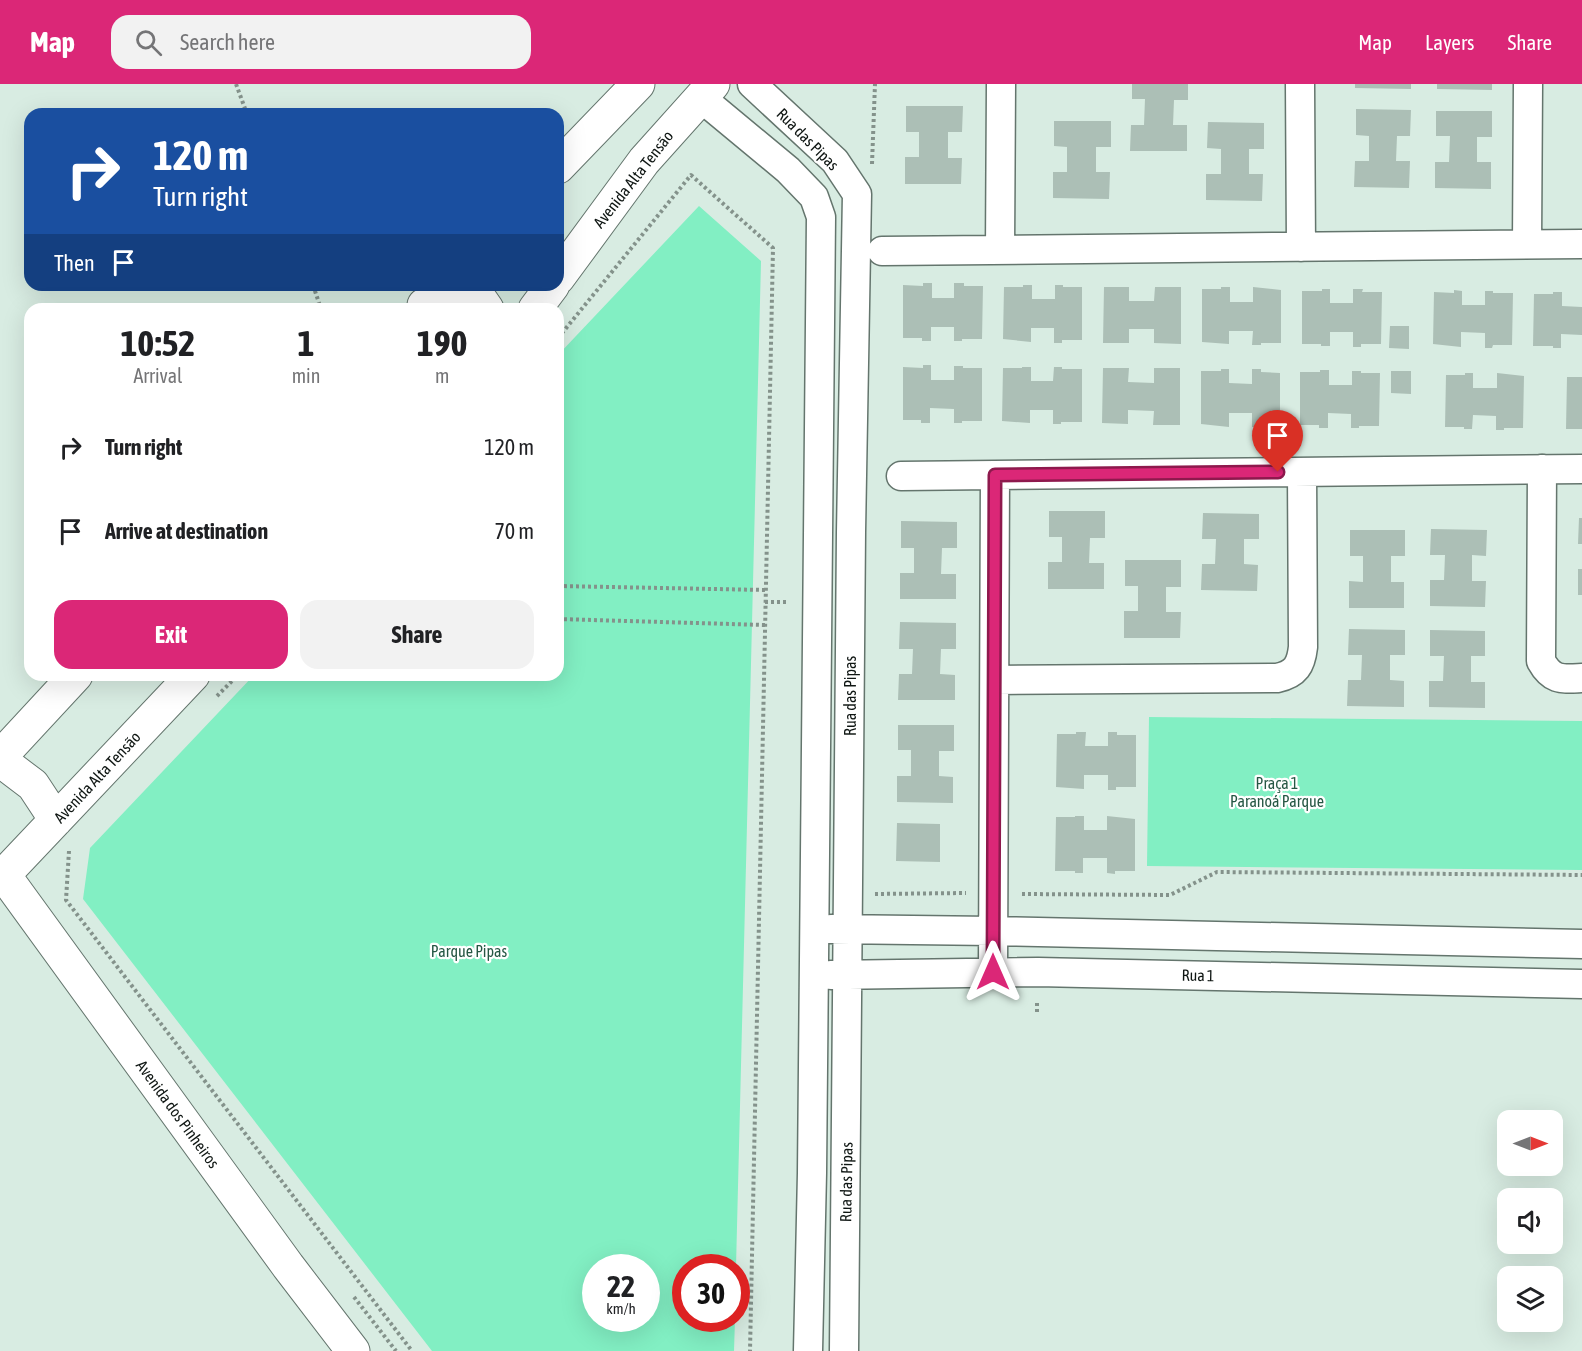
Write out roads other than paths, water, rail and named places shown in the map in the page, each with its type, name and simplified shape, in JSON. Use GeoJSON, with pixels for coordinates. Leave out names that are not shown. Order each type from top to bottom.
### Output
{"type":"FeatureCollection","features":[{"type":"Feature","properties":{"kind":"street"},"geometry":{"type":"LineString","coordinates":[[564,161],[638,84]]}},
{"type":"Feature","properties":{"kind":"street","name":"Rua das Pipas"},"geometry":{"type":"LineString","coordinates":[[752,84],[835,161],[856,194],[844,1351]]}},
{"type":"Feature","properties":{"kind":"street"},"geometry":{"type":"LineString","coordinates":[[1000,250],[1001,84]]}},
{"type":"Feature","properties":{"kind":"street"},"geometry":{"type":"LineString","coordinates":[[1300,84],[1301,247]]}},
{"type":"Feature","properties":{"kind":"street"},"geometry":{"type":"LineString","coordinates":[[1527,244],[1528,84]]}},
{"type":"Feature","properties":{"kind":"street","name":"Rua das Pipas"},"geometry":{"type":"LineString","coordinates":[[706,91],[814,196],[821,217],[812,1173],[808,1351]]}},
{"type":"Feature","properties":{"kind":"street","name":"Avenida Alta Tensão"},"geometry":{"type":"LineString","coordinates":[[564,270],[644,161],[706,91]]}},
{"type":"Feature","properties":{"kind":"street"},"geometry":{"type":"LineString","coordinates":[[882,251],[1582,244]]}},
{"type":"Feature","properties":{"kind":"street"},"geometry":{"type":"LineString","coordinates":[[429,300],[450,292],[478,296],[483,303]]}},
{"type":"Feature","properties":{"kind":"street"},"geometry":{"type":"LineString","coordinates":[[1542,469],[1541,661],[1546,671],[1554,677],[1582,678]]}},
{"type":"Feature","properties":{"kind":"street"},"geometry":{"type":"LineString","coordinates":[[901,476],[1582,469]]}},
{"type":"Feature","properties":{"kind":"street"},"geometry":{"type":"LineString","coordinates":[[995,680],[1277,678],[1289,675],[1296,670],[1301,660],[1303,647],[1302,472]]}},
{"type":"Feature","properties":{"kind":"street"},"geometry":{"type":"LineString","coordinates":[[993,972],[995,475]]}},
{"type":"Feature","properties":{"kind":"street"},"geometry":{"type":"LineString","coordinates":[[56,820],[33,785],[0,759],[71,681]]}},
{"type":"Feature","properties":{"kind":"street","name":"Avenida Alta Tensão"},"geometry":{"type":"LineString","coordinates":[[2,877],[187,681]]}},
{"type":"Feature","properties":{"kind":"street","name":"Avenida dos Pinheiros"},"geometry":{"type":"LineString","coordinates":[[2,877],[353,1351]]}},
{"type":"Feature","properties":{"kind":"street"},"geometry":{"type":"LineString","coordinates":[[814,929],[1582,944]]}},
{"type":"Feature","properties":{"kind":"street","name":"Rua 1"},"geometry":{"type":"LineString","coordinates":[[814,975],[993,972],[1582,984]]}},
{"type":"Feature","properties":{"kind":"park label","name":"Praça 1 Paranoá Parque"},"geometry":{"type":"Point","coordinates":[1277,792]}},
{"type":"Feature","properties":{"kind":"park label","name":"Parque Pipas"},"geometry":{"type":"Point","coordinates":[469,951]}}]}
